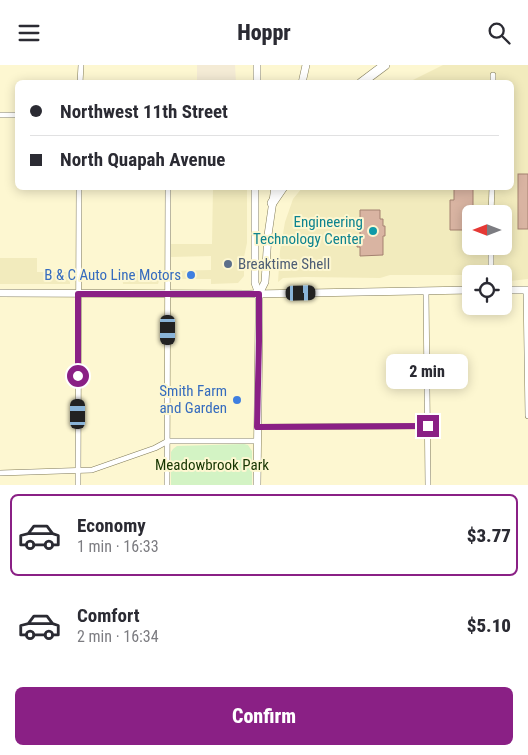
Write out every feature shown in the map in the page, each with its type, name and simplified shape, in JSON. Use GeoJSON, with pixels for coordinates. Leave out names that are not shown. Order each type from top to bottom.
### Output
{"type":"FeatureCollection","features":[{"type":"Feature","properties":{"kind":"highway"},"geometry":{"type":"LineString","coordinates":[[365,80],[385,65]]}},
{"type":"Feature","properties":{"kind":"highway"},"geometry":{"type":"LineString","coordinates":[[272,203],[281,190]]}},
{"type":"Feature","properties":{"kind":"main road"},"geometry":{"type":"LineString","coordinates":[[256,80],[257,65]]}},
{"type":"Feature","properties":{"kind":"main road"},"geometry":{"type":"LineString","coordinates":[[303,80],[306,65]]}},
{"type":"Feature","properties":{"kind":"main road"},"geometry":{"type":"LineString","coordinates":[[255,190],[254,283],[259,294],[257,485]]}},
{"type":"Feature","properties":{"kind":"main road"},"geometry":{"type":"LineString","coordinates":[[259,294],[265,282],[274,190]]}},
{"type":"Feature","properties":{"kind":"main road"},"geometry":{"type":"LineString","coordinates":[[512,290],[527,290]]}},
{"type":"Feature","properties":{"kind":"main road"},"geometry":{"type":"LineString","coordinates":[[0,293],[259,294],[462,291]]}},
{"type":"Feature","properties":{"kind":"street"},"geometry":{"type":"LineString","coordinates":[[80,80],[81,65]]}},
{"type":"Feature","properties":{"kind":"street"},"geometry":{"type":"LineString","coordinates":[[492,80],[493,75]]}},
{"type":"Feature","properties":{"kind":"street"},"geometry":{"type":"LineString","coordinates":[[0,115],[15,115]]}},
{"type":"Feature","properties":{"kind":"street"},"geometry":{"type":"LineString","coordinates":[[78,485],[79,190]]}},
{"type":"Feature","properties":{"kind":"street"},"geometry":{"type":"LineString","coordinates":[[167,485],[168,190]]}},
{"type":"Feature","properties":{"kind":"street"},"geometry":{"type":"LineString","coordinates":[[491,205],[492,190]]}},
{"type":"Feature","properties":{"kind":"street"},"geometry":{"type":"LineString","coordinates":[[527,290],[528,416]]}},
{"type":"Feature","properties":{"kind":"street"},"geometry":{"type":"LineString","coordinates":[[426,291],[428,485]]}},
{"type":"Feature","properties":{"kind":"street"},"geometry":{"type":"LineString","coordinates":[[257,427],[428,426]]}},
{"type":"Feature","properties":{"kind":"street"},"geometry":{"type":"LineString","coordinates":[[0,473],[92,470],[155,448],[168,441],[257,441]]}},
{"type":"Feature","properties":{"kind":"shaded area"},"geometry":{"type":"Polygon","coordinates":[[[197,65],[235,65],[236,80],[197,80],[197,65]]]}},
{"type":"Feature","properties":{"kind":"shaded area"},"geometry":{"type":"Polygon","coordinates":[[[443,65],[528,65],[528,279],[512,281],[512,265],[462,265],[462,275],[390,275],[380,278],[305,277],[283,278],[278,282],[280,251],[285,222],[293,199],[300,190],[514,190],[514,80],[413,80],[443,65]]]}},
{"type":"Feature","properties":{"kind":"shaded area"},"geometry":{"type":"Polygon","coordinates":[[[213,190],[247,190],[247,243],[244,257],[244,276],[238,283],[211,284],[211,279],[171,279],[171,271],[211,270],[211,256],[171,257],[171,244],[212,244],[213,190]]]}},
{"type":"Feature","properties":{"kind":"shaded area"},"geometry":{"type":"Polygon","coordinates":[[[0,258],[37,258],[37,272],[70,272],[70,284],[0,284],[0,258]]]}},
{"type":"Feature","properties":{"kind":"shaded area"},"geometry":{"type":"Polygon","coordinates":[[[122,271],[159,271],[159,281],[158,284],[123,284],[122,271]]]}},
{"type":"Feature","properties":{"kind":"green space","name":"Meadowbrook Park"},"geometry":{"type":"Polygon","coordinates":[[[248,445],[252,451],[252,485],[171,485],[171,452],[177,446],[248,445]]]}},
{"type":"Feature","properties":{"kind":"building"},"geometry":{"type":"Polygon","coordinates":[[[518,174],[528,174],[528,229],[518,229],[518,174]]]}},
{"type":"Feature","properties":{"kind":"building"},"geometry":{"type":"Polygon","coordinates":[[[454,190],[473,190],[473,205],[462,205],[462,230],[450,230],[450,200],[454,200],[454,190]]]}},
{"type":"Feature","properties":{"kind":"building","name":"Engineering Technology Center"},"geometry":{"type":"Polygon","coordinates":[[[360,210],[380,210],[380,219],[383,219],[383,226],[385,226],[383,255],[360,256],[357,238],[360,238],[360,210]]]}},
{"type":"Feature","properties":{"kind":"place","name":"Engineering Technology Center"},"geometry":{"type":"Point","coordinates":[373,231]}},
{"type":"Feature","properties":{"kind":"place","name":"Breaktime Shell"},"geometry":{"type":"Point","coordinates":[228,264]}},
{"type":"Feature","properties":{"kind":"place","name":"B & C Auto Line Motors"},"geometry":{"type":"Point","coordinates":[191,275]}},
{"type":"Feature","properties":{"kind":"place","name":"Smith Farm and Garden"},"geometry":{"type":"Point","coordinates":[237,400]}},
{"type":"Feature","properties":{"kind":"route"},"geometry":{"type":"LineString","coordinates":[[78,376],[78,294],[259,294],[257,427],[428,426]]}}]}
